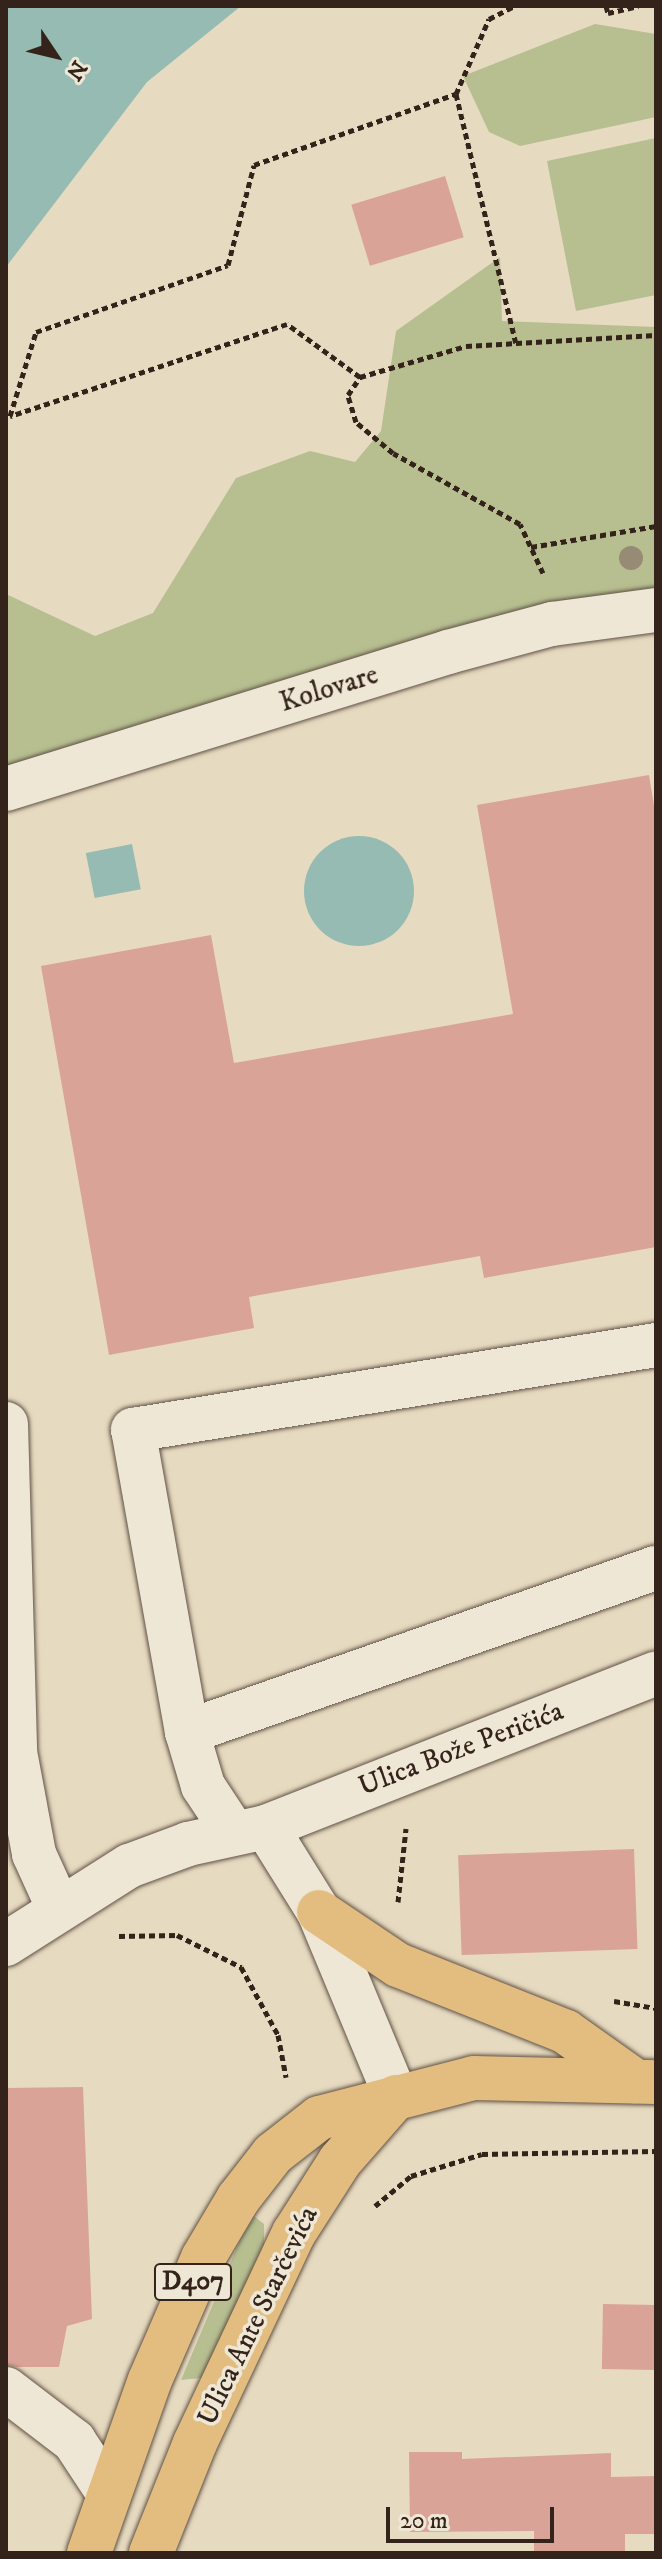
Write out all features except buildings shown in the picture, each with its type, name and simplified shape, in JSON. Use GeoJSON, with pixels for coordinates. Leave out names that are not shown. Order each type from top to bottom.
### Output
{"type":"FeatureCollection","features":[{"type":"Feature","properties":{"kind":"main road"},"geometry":{"type":"LineString","coordinates":[[319,1912],[398,1965],[566,2032],[645,2081]]}},
{"type":"Feature","properties":{"kind":"main road","name":"D407"},"geometry":{"type":"LineString","coordinates":[[89,2553],[150,2380],[203,2258],[238,2199],[273,2154],[319,2118],[474,2078],[645,2081]]}},
{"type":"Feature","properties":{"kind":"main road","name":"Ulica Ante Starčevića"},"geometry":{"type":"LineString","coordinates":[[151,2553],[195,2443],[294,2233],[340,2161],[396,2097]]}},
{"type":"Feature","properties":{"kind":"street","name":"Kolovare"},"geometry":{"type":"LineString","coordinates":[[6,789],[552,624],[656,610]]}},
{"type":"Feature","properties":{"kind":"street"},"geometry":{"type":"LineString","coordinates":[[396,2097],[319,1912],[250,1830],[203,1786],[187,1732],[133,1430],[656,1345]]}},
{"type":"Feature","properties":{"kind":"street"},"geometry":{"type":"LineString","coordinates":[[6,1424],[15,1752],[34,1854],[58,1907]]}},
{"type":"Feature","properties":{"kind":"street"},"geometry":{"type":"LineString","coordinates":[[187,1732],[656,1568]]}},
{"type":"Feature","properties":{"kind":"street","name":"Ulica Bože Peričića"},"geometry":{"type":"LineString","coordinates":[[6,1944],[58,1907],[129,1866],[250,1830],[656,1673]]}},
{"type":"Feature","properties":{"kind":"street"},"geometry":{"type":"LineString","coordinates":[[6,2389],[74,2441],[109,2494]]}},
{"type":"Feature","properties":{"kind":"path"},"geometry":{"type":"LineString","coordinates":[[515,6],[489,19],[456,94],[516,343]]}},
{"type":"Feature","properties":{"kind":"path"},"geometry":{"type":"LineString","coordinates":[[606,6],[608,13],[638,6]]}},
{"type":"Feature","properties":{"kind":"path"},"geometry":{"type":"LineString","coordinates":[[360,377],[287,324],[10,416],[36,332],[228,265],[254,165],[456,94]]}},
{"type":"Feature","properties":{"kind":"path"},"geometry":{"type":"LineString","coordinates":[[552,624],[544,574],[520,524],[393,453],[356,422],[348,395],[360,377],[466,346],[656,335]]}},
{"type":"Feature","properties":{"kind":"path"},"geometry":{"type":"LineString","coordinates":[[531,547],[656,526]]}},
{"type":"Feature","properties":{"kind":"path"},"geometry":{"type":"LineString","coordinates":[[397,1909],[413,1768]]}},
{"type":"Feature","properties":{"kind":"path"},"geometry":{"type":"LineString","coordinates":[[106,1941],[119,1936],[177,1935],[241,1967],[278,2035],[287,2081]]}},
{"type":"Feature","properties":{"kind":"path"},"geometry":{"type":"LineString","coordinates":[[368,2212],[411,2176],[482,2154],[656,2151]]}},
{"type":"Feature","properties":{"kind":"green space"},"geometry":{"type":"Polygon","coordinates":[[[595,24],[656,34],[656,117],[520,146],[489,132],[463,76],[595,24]]]}},
{"type":"Feature","properties":{"kind":"green space"},"geometry":{"type":"Polygon","coordinates":[[[656,138],[656,295],[576,311],[547,161],[656,138]]]}},
{"type":"Feature","properties":{"kind":"green space"},"geometry":{"type":"Polygon","coordinates":[[[500,257],[502,321],[656,327],[656,610],[6,789],[6,594],[95,636],[153,613],[236,478],[310,451],[355,462],[381,431],[396,331],[500,257]]]}},
{"type":"Feature","properties":{"kind":"green space"},"geometry":{"type":"Polygon","coordinates":[[[251,2214],[264,2224],[264,2249],[201,2378],[181,2380],[251,2214]]]}},
{"type":"Feature","properties":{"kind":"water"},"geometry":{"type":"Polygon","coordinates":[[[6,6],[241,6],[147,82],[6,267],[6,6]]]}},
{"type":"Feature","properties":{"kind":"water"},"geometry":{"type":"Polygon","coordinates":[[[359,836],[380,840],[398,852],[410,870],[414,891],[410,912],[398,930],[380,942],[359,946],[338,942],[320,930],[308,912],[304,891],[308,870],[320,852],[338,840],[359,836]]]}},
{"type":"Feature","properties":{"kind":"water"},"geometry":{"type":"Polygon","coordinates":[[[132,844],[141,889],[95,898],[86,853],[132,844]]]}}]}
